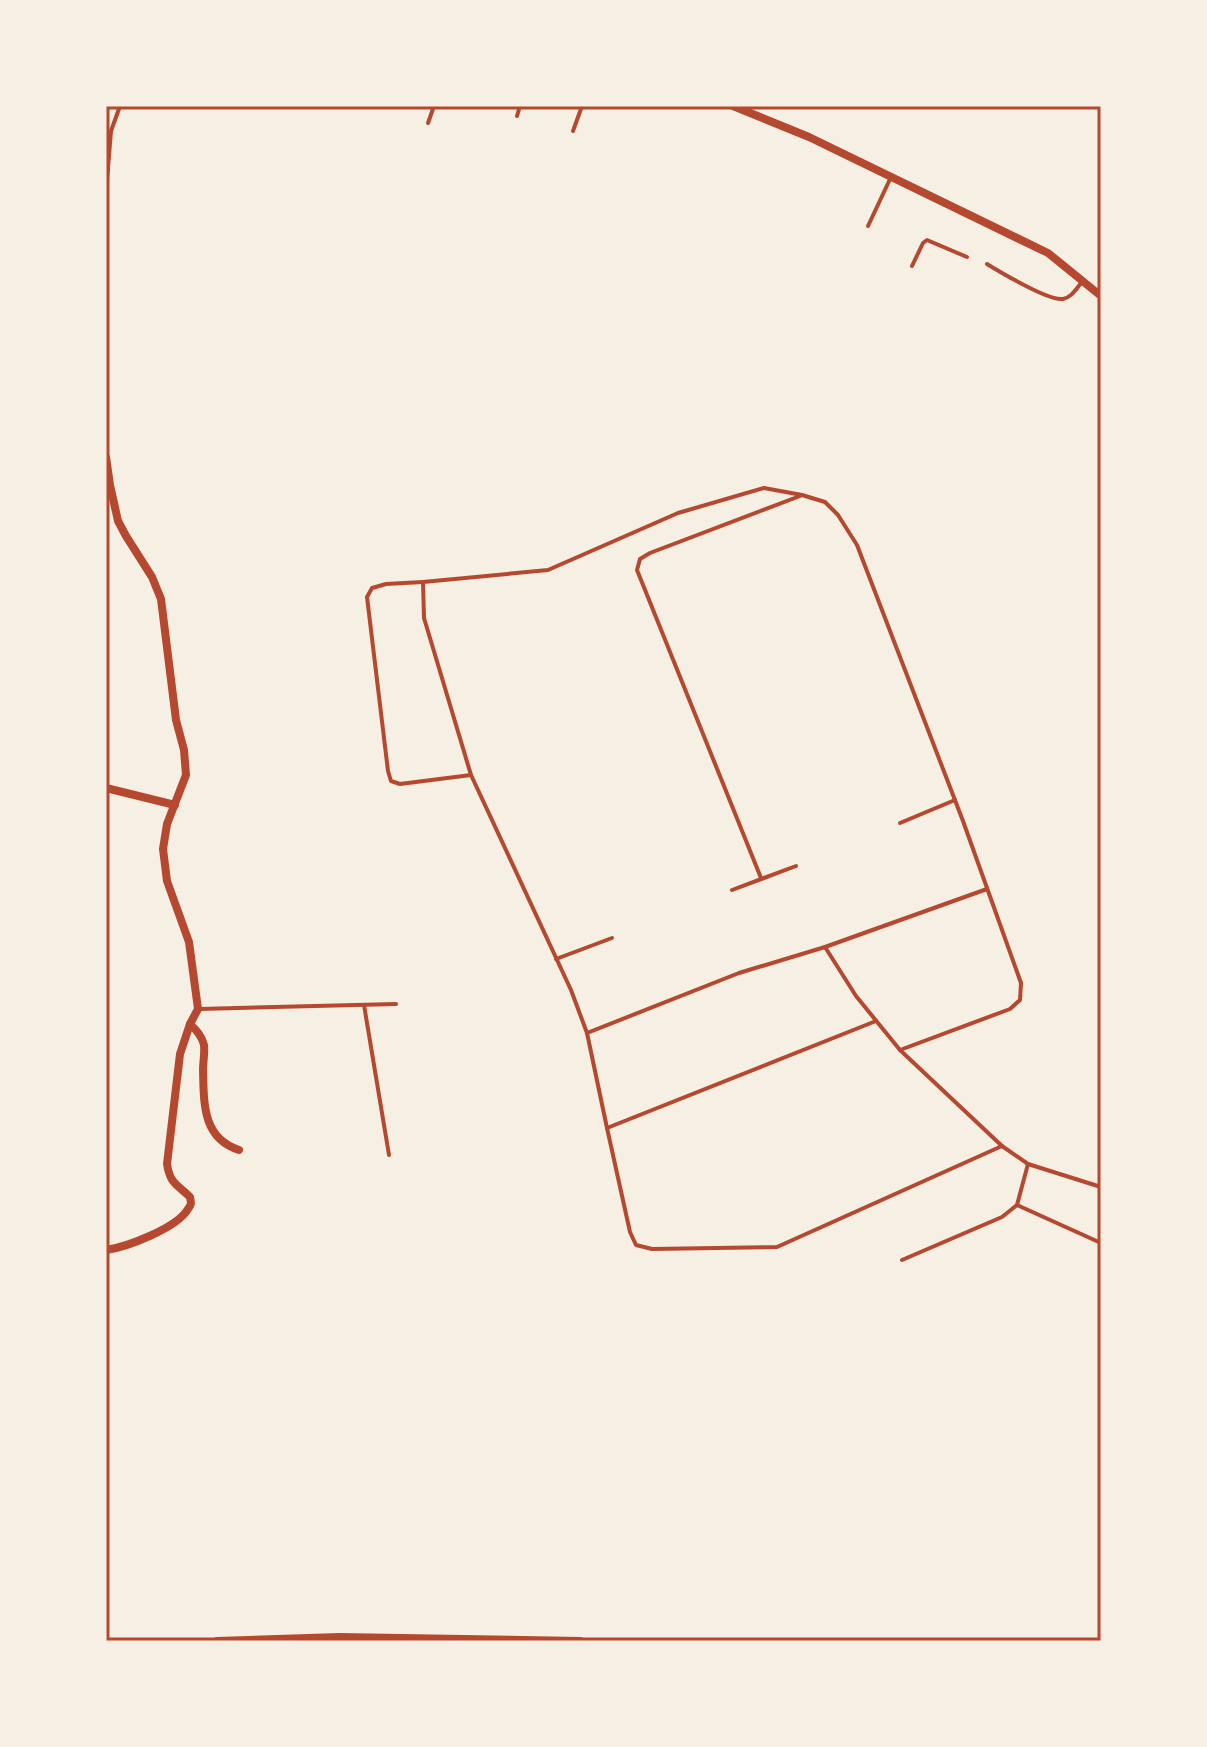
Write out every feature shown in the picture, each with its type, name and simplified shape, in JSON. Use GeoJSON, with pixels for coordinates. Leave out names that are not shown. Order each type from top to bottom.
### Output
{"type":"FeatureCollection","features":[{"type":"Feature","properties":{"kind":"street"},"geometry":{"type":"LineString","coordinates":[[733,106],[809,137],[1048,253],[1101,296]]}},
{"type":"Feature","properties":{"kind":"street"},"geometry":{"type":"LineString","coordinates":[[106,457],[118,521],[152,577],[161,599],[186,775],[167,824],[163,849],[167,881],[189,942],[198,1009],[180,1054],[167,1164],[173,1184],[190,1197],[188,1211],[177,1221],[146,1237],[106,1250]]}},
{"type":"Feature","properties":{"kind":"street"},"geometry":{"type":"LineString","coordinates":[[106,788],[175,805]]}},
{"type":"Feature","properties":{"kind":"street"},"geometry":{"type":"LineString","coordinates":[[190,1024],[204,1043],[206,1115],[210,1127],[227,1146],[239,1150]]}},
{"type":"Feature","properties":{"kind":"street"},"geometry":{"type":"LineString","coordinates":[[217,1641],[339,1637],[580,1641]]}},
{"type":"Feature","properties":{"kind":"lane"},"geometry":{"type":"LineString","coordinates":[[106,192],[109,131],[120,106]]}},
{"type":"Feature","properties":{"kind":"lane"},"geometry":{"type":"LineString","coordinates":[[428,123],[434,106]]}},
{"type":"Feature","properties":{"kind":"lane"},"geometry":{"type":"LineString","coordinates":[[517,116],[520,106]]}},
{"type":"Feature","properties":{"kind":"lane"},"geometry":{"type":"LineString","coordinates":[[573,131],[582,106]]}},
{"type":"Feature","properties":{"kind":"lane"},"geometry":{"type":"LineString","coordinates":[[868,226],[891,177]]}},
{"type":"Feature","properties":{"kind":"lane"},"geometry":{"type":"LineString","coordinates":[[912,266],[927,240],[967,257]]}},
{"type":"Feature","properties":{"kind":"lane"},"geometry":{"type":"LineString","coordinates":[[987,264],[1049,297],[1061,299],[1073,293],[1083,280]]}},
{"type":"Feature","properties":{"kind":"lane"},"geometry":{"type":"LineString","coordinates":[[471,775],[400,784],[391,781],[367,597],[372,588],[386,584],[548,570],[678,513],[764,488],[825,502],[838,515],[857,545],[1021,983],[1020,1000],[1010,1009],[900,1050]]}},
{"type":"Feature","properties":{"kind":"lane"},"geometry":{"type":"LineString","coordinates":[[761,878],[637,570],[640,559],[650,553],[802,495]]}},
{"type":"Feature","properties":{"kind":"lane"},"geometry":{"type":"LineString","coordinates":[[423,582],[424,618],[471,775],[571,990],[587,1033],[630,1232],[636,1245],[652,1249],[777,1247],[1002,1146]]}},
{"type":"Feature","properties":{"kind":"lane"},"geometry":{"type":"LineString","coordinates":[[900,823],[955,800]]}},
{"type":"Feature","properties":{"kind":"lane"},"geometry":{"type":"LineString","coordinates":[[732,890],[796,866]]}},
{"type":"Feature","properties":{"kind":"lane"},"geometry":{"type":"LineString","coordinates":[[587,1033],[739,973],[825,947],[987,889]]}},
{"type":"Feature","properties":{"kind":"lane"},"geometry":{"type":"LineString","coordinates":[[556,959],[612,938]]}},
{"type":"Feature","properties":{"kind":"lane"},"geometry":{"type":"LineString","coordinates":[[825,947],[856,996],[900,1050],[1002,1146],[1028,1164],[1101,1187]]}},
{"type":"Feature","properties":{"kind":"lane"},"geometry":{"type":"LineString","coordinates":[[198,1009],[396,1004]]}},
{"type":"Feature","properties":{"kind":"lane"},"geometry":{"type":"LineString","coordinates":[[364,1005],[389,1155]]}},
{"type":"Feature","properties":{"kind":"lane"},"geometry":{"type":"LineString","coordinates":[[607,1128],[876,1021]]}},
{"type":"Feature","properties":{"kind":"lane"},"geometry":{"type":"LineString","coordinates":[[902,1260],[1002,1217],[1017,1205],[1028,1164]]}},
{"type":"Feature","properties":{"kind":"lane"},"geometry":{"type":"LineString","coordinates":[[1017,1205],[1101,1243]]}}]}
